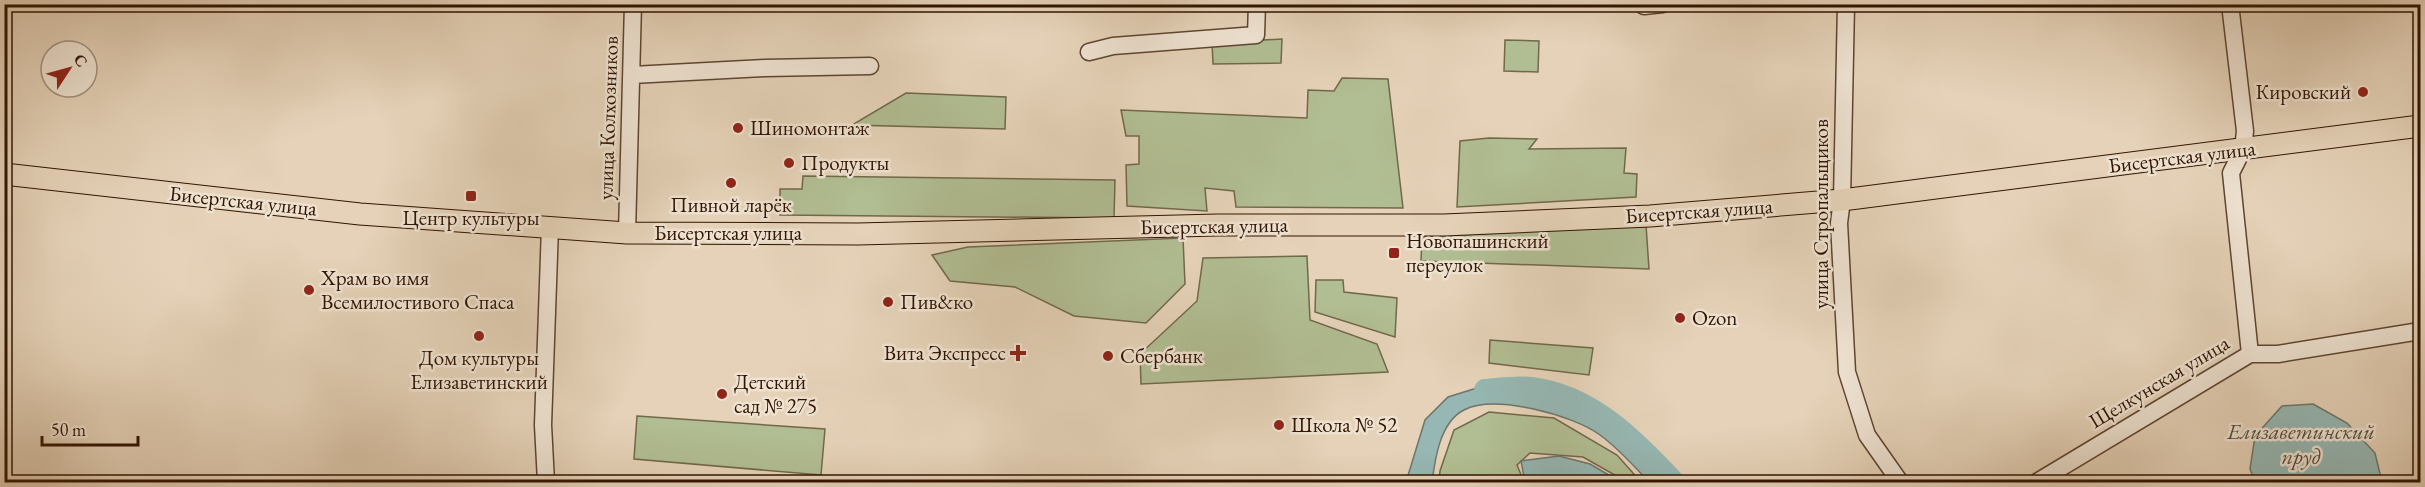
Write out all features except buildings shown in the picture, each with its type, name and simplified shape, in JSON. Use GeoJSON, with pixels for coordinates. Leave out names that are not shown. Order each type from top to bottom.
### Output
{"type":"FeatureCollection","features":[{"type":"Feature","properties":{"kind":"main road","name":"Бисертская улица"},"geometry":{"type":"LineString","coordinates":[[4,174],[360,214],[627,233],[858,234],[1218,225],[1448,225],[1650,216],[1842,200],[2421,126]]}},
{"type":"Feature","properties":{"kind":"street","name":"улица Колхозников"},"geometry":{"type":"LineString","coordinates":[[627,233],[633,4]]}},
{"type":"Feature","properties":{"kind":"street"},"geometry":{"type":"LineString","coordinates":[[1089,52],[1113,46],[1256,35],[1257,4]]}},
{"type":"Feature","properties":{"kind":"street"},"geometry":{"type":"LineString","coordinates":[[1644,6],[1663,4]]}},
{"type":"Feature","properties":{"kind":"street","name":"улица Стропальщиков"},"geometry":{"type":"LineString","coordinates":[[1846,4],[1842,200],[1839,223],[1847,372],[1867,435],[1900,483]]}},
{"type":"Feature","properties":{"kind":"street"},"geometry":{"type":"LineString","coordinates":[[2230,4],[2245,122],[2243,149],[2231,173],[2250,354]]}},
{"type":"Feature","properties":{"kind":"street"},"geometry":{"type":"LineString","coordinates":[[632,75],[765,68],[870,66]]}},
{"type":"Feature","properties":{"kind":"street"},"geometry":{"type":"LineString","coordinates":[[546,482],[543,425],[550,227]]}},
{"type":"Feature","properties":{"kind":"street","name":"Щелкунская улица"},"geometry":{"type":"LineString","coordinates":[[2037,483],[2250,354],[2278,354],[2421,331]]}},
{"type":"Feature","properties":{"kind":"green space"},"geometry":{"type":"Polygon","coordinates":[[[1282,39],[1281,63],[1213,64],[1212,43],[1282,39]]]}},
{"type":"Feature","properties":{"kind":"green space"},"geometry":{"type":"Polygon","coordinates":[[[1505,40],[1539,41],[1538,72],[1504,71],[1505,40]]]}},
{"type":"Feature","properties":{"kind":"green space"},"geometry":{"type":"Polygon","coordinates":[[[1342,78],[1388,79],[1403,208],[1236,207],[1234,191],[1205,188],[1207,211],[1127,206],[1126,165],[1139,164],[1139,136],[1126,136],[1121,110],[1307,118],[1308,90],[1334,91],[1342,78]]]}},
{"type":"Feature","properties":{"kind":"green space"},"geometry":{"type":"Polygon","coordinates":[[[906,93],[1006,97],[1005,129],[852,125],[906,93]]]}},
{"type":"Feature","properties":{"kind":"green space"},"geometry":{"type":"Polygon","coordinates":[[[1489,138],[1537,139],[1529,149],[1626,148],[1624,173],[1637,174],[1636,197],[1457,207],[1460,141],[1489,138]]]}},
{"type":"Feature","properties":{"kind":"green space"},"geometry":{"type":"Polygon","coordinates":[[[803,176],[1115,180],[1114,218],[780,215],[780,189],[802,189],[803,176]]]}},
{"type":"Feature","properties":{"kind":"green space"},"geometry":{"type":"Polygon","coordinates":[[[1646,225],[1649,269],[1421,261],[1422,237],[1646,225]]]}},
{"type":"Feature","properties":{"kind":"green space"},"geometry":{"type":"Polygon","coordinates":[[[1183,238],[1185,284],[1146,323],[1074,316],[1015,287],[950,281],[932,255],[968,247],[1183,238]]]}},
{"type":"Feature","properties":{"kind":"green space"},"geometry":{"type":"Polygon","coordinates":[[[1307,256],[1310,320],[1377,344],[1388,372],[1141,384],[1140,354],[1197,301],[1203,258],[1307,256]]]}},
{"type":"Feature","properties":{"kind":"green space"},"geometry":{"type":"Polygon","coordinates":[[[1316,280],[1343,280],[1344,292],[1397,298],[1395,337],[1315,312],[1316,280]]]}},
{"type":"Feature","properties":{"kind":"green space"},"geometry":{"type":"Polygon","coordinates":[[[1490,340],[1593,348],[1589,375],[1489,363],[1490,340]]]}},
{"type":"Feature","properties":{"kind":"green space"},"geometry":{"type":"Polygon","coordinates":[[[1489,412],[1554,418],[1617,455],[1641,482],[1627,482],[1583,457],[1530,453],[1517,465],[1524,482],[1439,482],[1440,471],[1454,430],[1489,412]]]}},
{"type":"Feature","properties":{"kind":"green space"},"geometry":{"type":"Polygon","coordinates":[[[637,416],[825,429],[821,475],[634,459],[637,416]]]}},
{"type":"Feature","properties":{"kind":"water"},"geometry":{"type":"Polygon","coordinates":[[[1480,387],[1541,390],[1580,403],[1616,425],[1678,482],[1649,482],[1607,440],[1572,420],[1534,409],[1495,404],[1464,410],[1449,423],[1440,442],[1432,482],[1406,482],[1425,420],[1448,397],[1480,387]]]}},
{"type":"Feature","properties":{"kind":"water","name":"Елизаветинский пруд"},"geometry":{"type":"Polygon","coordinates":[[[2313,404],[2347,423],[2375,453],[2382,482],[2251,482],[2254,479],[2250,469],[2255,436],[2282,406],[2313,404]]]}},
{"type":"Feature","properties":{"kind":"water"},"geometry":{"type":"Polygon","coordinates":[[[1559,456],[1590,464],[1621,482],[1525,482],[1521,461],[1559,456]]]}},
{"type":"Feature","properties":{"kind":"waterway"},"geometry":{"type":"LineString","coordinates":[[1485,390],[1531,388],[1553,392],[1573,400],[1611,422],[1674,482]]}},
{"type":"Feature","properties":{"kind":"place","name":"Кировский"},"geometry":{"type":"Point","coordinates":[2363,92]}},
{"type":"Feature","properties":{"kind":"place","name":"Шиномонтаж"},"geometry":{"type":"Point","coordinates":[738,128]}},
{"type":"Feature","properties":{"kind":"place","name":"Продукты"},"geometry":{"type":"Point","coordinates":[789,163]}},
{"type":"Feature","properties":{"kind":"place","name":"Пивной ларёк"},"geometry":{"type":"Point","coordinates":[731,183]}},
{"type":"Feature","properties":{"kind":"place","name":"Центр культуры"},"geometry":{"type":"Point","coordinates":[471,196]}},
{"type":"Feature","properties":{"kind":"place","name":"Новопашинский переулок"},"geometry":{"type":"Point","coordinates":[1394,253]}},
{"type":"Feature","properties":{"kind":"place","name":"Храм во имя Всемилостивого Спаса"},"geometry":{"type":"Point","coordinates":[309,290]}},
{"type":"Feature","properties":{"kind":"place","name":"Пив&ко"},"geometry":{"type":"Point","coordinates":[888,302]}},
{"type":"Feature","properties":{"kind":"place","name":"Ozon"},"geometry":{"type":"Point","coordinates":[1680,318]}},
{"type":"Feature","properties":{"kind":"place","name":"Дом культуры Елизаветинский"},"geometry":{"type":"Point","coordinates":[479,336]}},
{"type":"Feature","properties":{"kind":"place","name":"Вита Экспресс"},"geometry":{"type":"Point","coordinates":[1018,353]}},
{"type":"Feature","properties":{"kind":"place","name":"Сбербанк"},"geometry":{"type":"Point","coordinates":[1108,356]}},
{"type":"Feature","properties":{"kind":"place","name":"Детский сад № 275"},"geometry":{"type":"Point","coordinates":[722,394]}},
{"type":"Feature","properties":{"kind":"place","name":"Школа № 52"},"geometry":{"type":"Point","coordinates":[1279,425]}}]}
